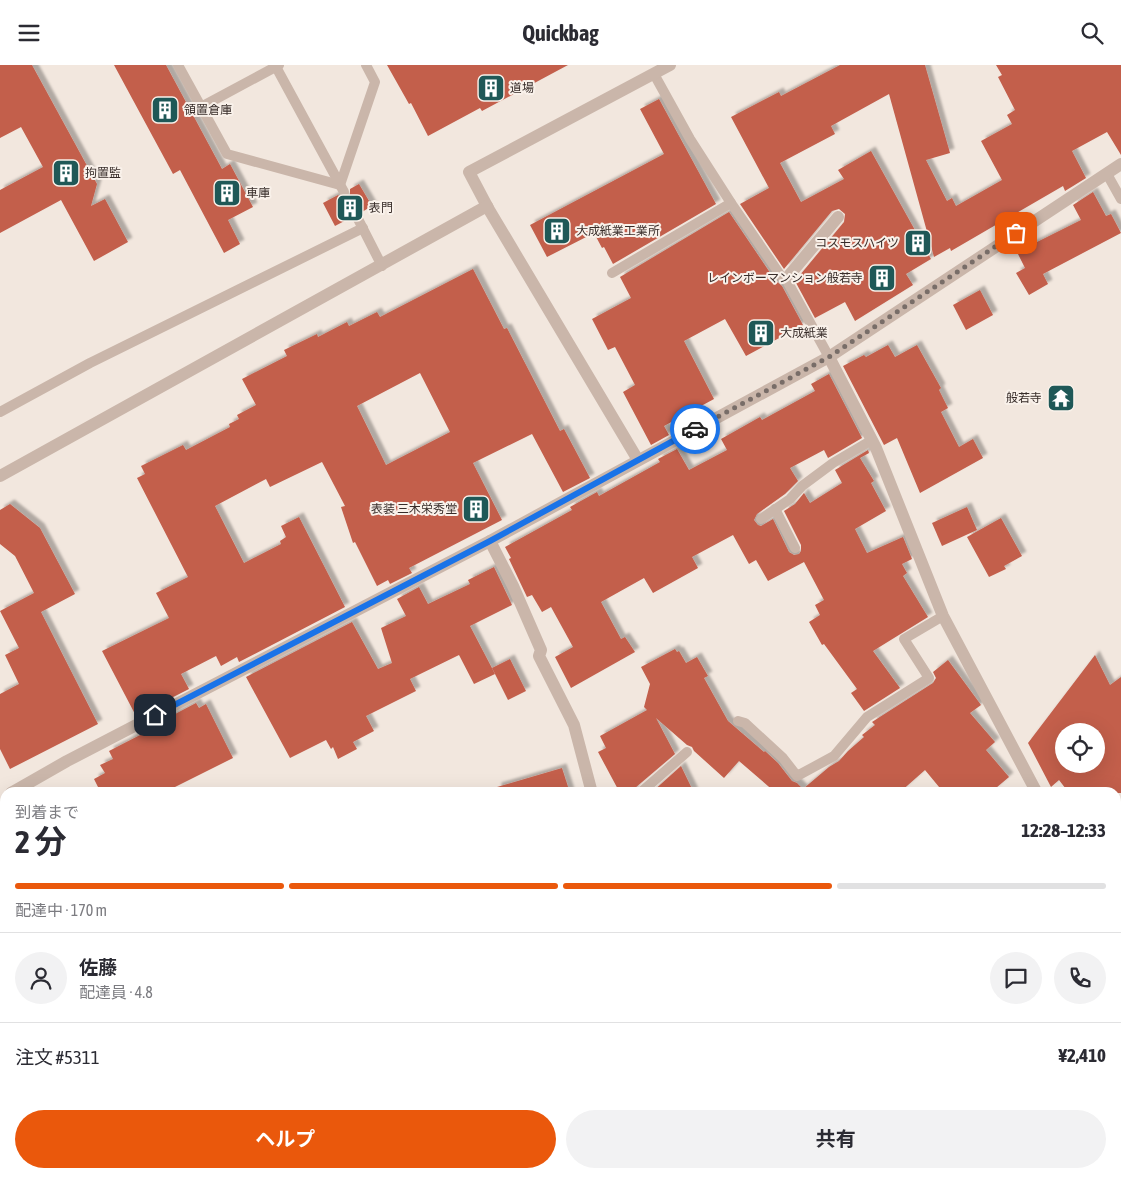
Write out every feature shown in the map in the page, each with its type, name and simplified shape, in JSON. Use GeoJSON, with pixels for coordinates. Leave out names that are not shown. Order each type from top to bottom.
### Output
{"type":"FeatureCollection","features":[{"type":"Feature","properties":{"kind":"street"},"geometry":{"type":"LineString","coordinates":[[638,460],[487,206],[469,172],[670,65]]}},
{"type":"Feature","properties":{"kind":"street"},"geometry":{"type":"LineString","coordinates":[[21,787],[67,761],[490,541],[829,357],[1121,164]]}},
{"type":"Feature","properties":{"kind":"street"},"geometry":{"type":"LineString","coordinates":[[0,476],[382,266],[487,206]]}},
{"type":"Feature","properties":{"kind":"street"},"geometry":{"type":"LineString","coordinates":[[786,279],[838,217]]}},
{"type":"Feature","properties":{"kind":"street"},"geometry":{"type":"LineString","coordinates":[[829,357],[872,440],[943,616],[1034,787]]}},
{"type":"Feature","properties":{"kind":"street"},"geometry":{"type":"LineString","coordinates":[[490,541],[513,585],[541,650],[540,656],[574,725],[590,787]]}},
{"type":"Feature","properties":{"kind":"lane"},"geometry":{"type":"LineString","coordinates":[[178,65],[227,154],[342,188]]}},
{"type":"Feature","properties":{"kind":"lane"},"geometry":{"type":"LineString","coordinates":[[342,188],[375,82],[366,65]]}},
{"type":"Feature","properties":{"kind":"lane"},"geometry":{"type":"LineString","coordinates":[[201,107],[276,66],[342,188]]}},
{"type":"Feature","properties":{"kind":"lane"},"geometry":{"type":"LineString","coordinates":[[654,74],[690,139],[731,203],[781,275],[786,279],[829,357]]}},
{"type":"Feature","properties":{"kind":"lane"},"geometry":{"type":"LineString","coordinates":[[1107,174],[1121,199]]}},
{"type":"Feature","properties":{"kind":"lane"},"geometry":{"type":"LineString","coordinates":[[612,273],[731,203]]}},
{"type":"Feature","properties":{"kind":"lane"},"geometry":{"type":"LineString","coordinates":[[356,215],[382,266]]}},
{"type":"Feature","properties":{"kind":"lane"},"geometry":{"type":"LineString","coordinates":[[0,412],[90,363],[363,228]]}},
{"type":"Feature","properties":{"kind":"lane"},"geometry":{"type":"LineString","coordinates":[[761,519],[790,499],[802,486],[833,463],[872,440]]}},
{"type":"Feature","properties":{"kind":"lane"},"geometry":{"type":"LineString","coordinates":[[774,509],[795,548]]}},
{"type":"Feature","properties":{"kind":"lane"},"geometry":{"type":"LineString","coordinates":[[738,721],[745,723],[783,758],[797,776],[834,756],[866,717],[929,678],[904,639],[943,616]]}},
{"type":"Feature","properties":{"kind":"lane"},"geometry":{"type":"LineString","coordinates":[[647,787],[687,752]]}},
{"type":"Feature","properties":{"kind":"building","name":"拘置監"},"geometry":{"type":"Polygon","coordinates":[[[0,65],[32,65],[97,184],[91,206],[105,199],[128,242],[94,261],[61,200],[0,233],[0,190],[43,167],[21,127],[0,138],[0,65]]]}},
{"type":"Feature","properties":{"kind":"building"},"geometry":{"type":"Polygon","coordinates":[[[114,65],[166,65],[222,169],[230,164],[253,207],[228,220],[240,244],[224,253],[180,170],[173,174],[114,65]]]}},
{"type":"Feature","properties":{"kind":"building"},"geometry":{"type":"Polygon","coordinates":[[[387,65],[568,65],[482,111],[480,108],[428,136],[411,103],[409,104],[387,65]]]}},
{"type":"Feature","properties":{"kind":"building"},"geometry":{"type":"Polygon","coordinates":[[[840,65],[925,65],[950,153],[926,160],[947,201],[952,198],[956,206],[1002,180],[981,141],[1012,124],[1007,115],[1015,110],[998,77],[1002,75],[996,65],[1121,65],[1121,155],[1107,132],[1072,151],[1086,178],[1065,191],[1063,186],[951,251],[950,248],[934,257],[889,94],[831,126],[835,134],[780,163],[801,202],[844,179],[838,170],[871,151],[931,259],[906,274],[913,285],[855,321],[845,302],[815,318],[795,281],[844,222],[845,214],[839,209],[832,211],[784,269],[740,204],[769,188],[731,117],[779,92],[781,96],[840,65]]]}},
{"type":"Feature","properties":{"kind":"building"},"geometry":{"type":"Polygon","coordinates":[[[659,99],[716,204],[613,264],[594,233],[547,257],[530,225],[664,154],[640,109],[659,99]]]}},
{"type":"Feature","properties":{"kind":"building","name":"表門"},"geometry":{"type":"Polygon","coordinates":[[[359,184],[372,206],[362,212],[357,208],[352,209],[349,214],[350,218],[335,226],[323,203],[338,195],[341,198],[347,198],[350,195],[350,189],[359,184]]]}},
{"type":"Feature","properties":{"kind":"building"},"geometry":{"type":"Polygon","coordinates":[[[1093,192],[1106,216],[1111,214],[1121,233],[1043,274],[1048,284],[1029,295],[1016,273],[1025,268],[1017,252],[1081,220],[1073,205],[1093,192]]]}},
{"type":"Feature","properties":{"kind":"building"},"geometry":{"type":"Polygon","coordinates":[[[729,212],[775,280],[782,286],[803,325],[746,356],[725,319],[684,341],[714,399],[664,426],[669,435],[651,445],[623,392],[635,385],[615,347],[608,350],[592,319],[631,298],[620,277],[729,212]]]}},
{"type":"Feature","properties":{"kind":"building"},"geometry":{"type":"Polygon","coordinates":[[[473,269],[504,329],[507,328],[560,431],[564,429],[590,478],[563,492],[532,434],[473,463],[502,520],[409,568],[412,573],[390,584],[388,580],[377,586],[355,542],[353,543],[341,507],[345,506],[322,462],[270,487],[266,479],[215,506],[244,563],[281,544],[280,541],[286,537],[281,526],[299,517],[345,607],[239,662],[237,657],[221,666],[216,656],[181,674],[189,689],[136,716],[102,651],[169,618],[156,593],[188,577],[137,478],[145,474],[141,466],[183,445],[186,450],[230,427],[229,424],[239,419],[237,415],[256,405],[242,379],[287,356],[284,350],[317,334],[318,337],[347,322],[349,326],[377,312],[380,317],[473,269]],[[420,373],[357,406],[386,465],[450,432],[420,373]]]}},
{"type":"Feature","properties":{"kind":"building"},"geometry":{"type":"Polygon","coordinates":[[[980,290],[993,315],[966,330],[953,305],[980,290]]]}},
{"type":"Feature","properties":{"kind":"building"},"geometry":{"type":"Polygon","coordinates":[[[888,345],[895,357],[917,345],[941,388],[939,390],[948,408],[941,412],[959,447],[973,439],[983,458],[920,493],[897,438],[884,445],[843,366],[864,355],[866,357],[888,345]]]}},
{"type":"Feature","properties":{"kind":"building"},"geometry":{"type":"Polygon","coordinates":[[[829,374],[862,438],[828,458],[824,450],[790,468],[798,481],[785,494],[757,514],[754,520],[761,526],[773,519],[789,552],[794,555],[799,554],[801,545],[784,511],[795,504],[804,493],[810,503],[842,483],[835,470],[868,450],[869,453],[860,458],[874,481],[871,483],[886,511],[855,529],[867,553],[903,537],[912,559],[902,564],[907,573],[903,576],[928,617],[873,651],[900,688],[864,711],[851,693],[857,689],[824,644],[822,645],[809,622],[820,615],[815,605],[824,600],[804,562],[768,581],[756,560],[749,564],[733,535],[692,557],[698,568],[653,593],[644,578],[601,602],[621,639],[625,637],[635,652],[571,688],[555,657],[573,647],[551,607],[542,612],[532,595],[527,597],[505,547],[572,510],[570,507],[597,492],[599,496],[660,462],[658,459],[677,449],[689,470],[727,450],[721,439],[760,417],[762,420],[815,391],[811,384],[829,374]]]}},
{"type":"Feature","properties":{"kind":"building"},"geometry":{"type":"Polygon","coordinates":[[[10,504],[40,528],[75,594],[41,612],[98,724],[10,769],[0,749],[0,694],[19,684],[5,655],[19,648],[0,611],[34,593],[15,556],[0,544],[0,510],[10,504]]]}},
{"type":"Feature","properties":{"kind":"building"},"geometry":{"type":"Polygon","coordinates":[[[967,507],[977,530],[942,546],[932,523],[967,507]]]}},
{"type":"Feature","properties":{"kind":"building"},"geometry":{"type":"Polygon","coordinates":[[[1001,518],[1022,556],[1004,566],[1006,569],[989,577],[967,537],[1001,518]]]}},
{"type":"Feature","properties":{"kind":"building"},"geometry":{"type":"Polygon","coordinates":[[[494,567],[512,605],[470,626],[495,674],[474,684],[459,655],[410,679],[416,691],[366,716],[374,731],[353,742],[357,749],[338,759],[333,747],[331,749],[326,740],[290,758],[246,677],[352,622],[378,669],[392,663],[381,628],[406,616],[397,599],[419,587],[428,604],[470,584],[468,580],[494,567]]]}},
{"type":"Feature","properties":{"kind":"building"},"geometry":{"type":"Polygon","coordinates":[[[675,649],[677,652],[679,651],[686,663],[697,657],[708,676],[704,678],[728,721],[765,751],[778,763],[792,781],[801,787],[769,787],[739,761],[724,778],[692,747],[687,745],[656,718],[675,754],[636,787],[617,787],[598,752],[606,748],[600,736],[647,710],[644,707],[650,684],[641,667],[675,649]]]}},
{"type":"Feature","properties":{"kind":"building"},"geometry":{"type":"Polygon","coordinates":[[[1095,655],[1110,685],[1121,677],[1121,787],[1064,787],[1059,780],[1051,787],[1028,743],[1095,655]]]}},
{"type":"Feature","properties":{"kind":"building"},"geometry":{"type":"Polygon","coordinates":[[[510,659],[526,691],[508,700],[492,668],[510,659]]]}},
{"type":"Feature","properties":{"kind":"building"},"geometry":{"type":"Polygon","coordinates":[[[948,660],[981,705],[970,713],[995,742],[986,750],[1009,777],[997,787],[939,787],[925,770],[906,787],[805,787],[839,761],[864,737],[862,735],[875,725],[872,722],[933,683],[936,678],[933,672],[948,660]]]}},
{"type":"Feature","properties":{"kind":"building"},"geometry":{"type":"Polygon","coordinates":[[[196,703],[199,708],[206,704],[233,758],[175,787],[98,787],[94,779],[105,773],[100,765],[113,759],[109,751],[144,733],[143,731],[196,703]]]}},
{"type":"Feature","properties":{"kind":"building"},"geometry":{"type":"Polygon","coordinates":[[[681,766],[691,787],[658,787],[681,766]]]}},
{"type":"Feature","properties":{"kind":"building"},"geometry":{"type":"Polygon","coordinates":[[[562,768],[568,787],[497,787],[562,768]]]}},
{"type":"Feature","properties":{"kind":"way so far"},"geometry":{"type":"LineString","coordinates":[[695,429],[829,357],[1016,233]]}},
{"type":"Feature","properties":{"kind":"place","name":"道場"},"geometry":{"type":"Point","coordinates":[491,88]}},
{"type":"Feature","properties":{"kind":"place","name":"領置倉庫"},"geometry":{"type":"Point","coordinates":[165,110]}},
{"type":"Feature","properties":{"kind":"place","name":"拘置監"},"geometry":{"type":"Point","coordinates":[66,173]}},
{"type":"Feature","properties":{"kind":"place","name":"車庫"},"geometry":{"type":"Point","coordinates":[227,193]}},
{"type":"Feature","properties":{"kind":"place","name":"表門"},"geometry":{"type":"Point","coordinates":[350,208]}},
{"type":"Feature","properties":{"kind":"place","name":"大成紙業工業所"},"geometry":{"type":"Point","coordinates":[557,231]}},
{"type":"Feature","properties":{"kind":"place","name":"コスモスハイツ"},"geometry":{"type":"Point","coordinates":[918,243]}},
{"type":"Feature","properties":{"kind":"place","name":"レインボーマンション般若寺"},"geometry":{"type":"Point","coordinates":[882,278]}},
{"type":"Feature","properties":{"kind":"place","name":"大成紙業"},"geometry":{"type":"Point","coordinates":[761,333]}},
{"type":"Feature","properties":{"kind":"place","name":"般若寺"},"geometry":{"type":"Point","coordinates":[1061,398]}},
{"type":"Feature","properties":{"kind":"place","name":"表装 三木栄秀堂"},"geometry":{"type":"Point","coordinates":[476,509]}},
{"type":"Feature","properties":{"kind":"route"},"geometry":{"type":"LineString","coordinates":[[155,715],[490,541],[695,429]]}}]}
